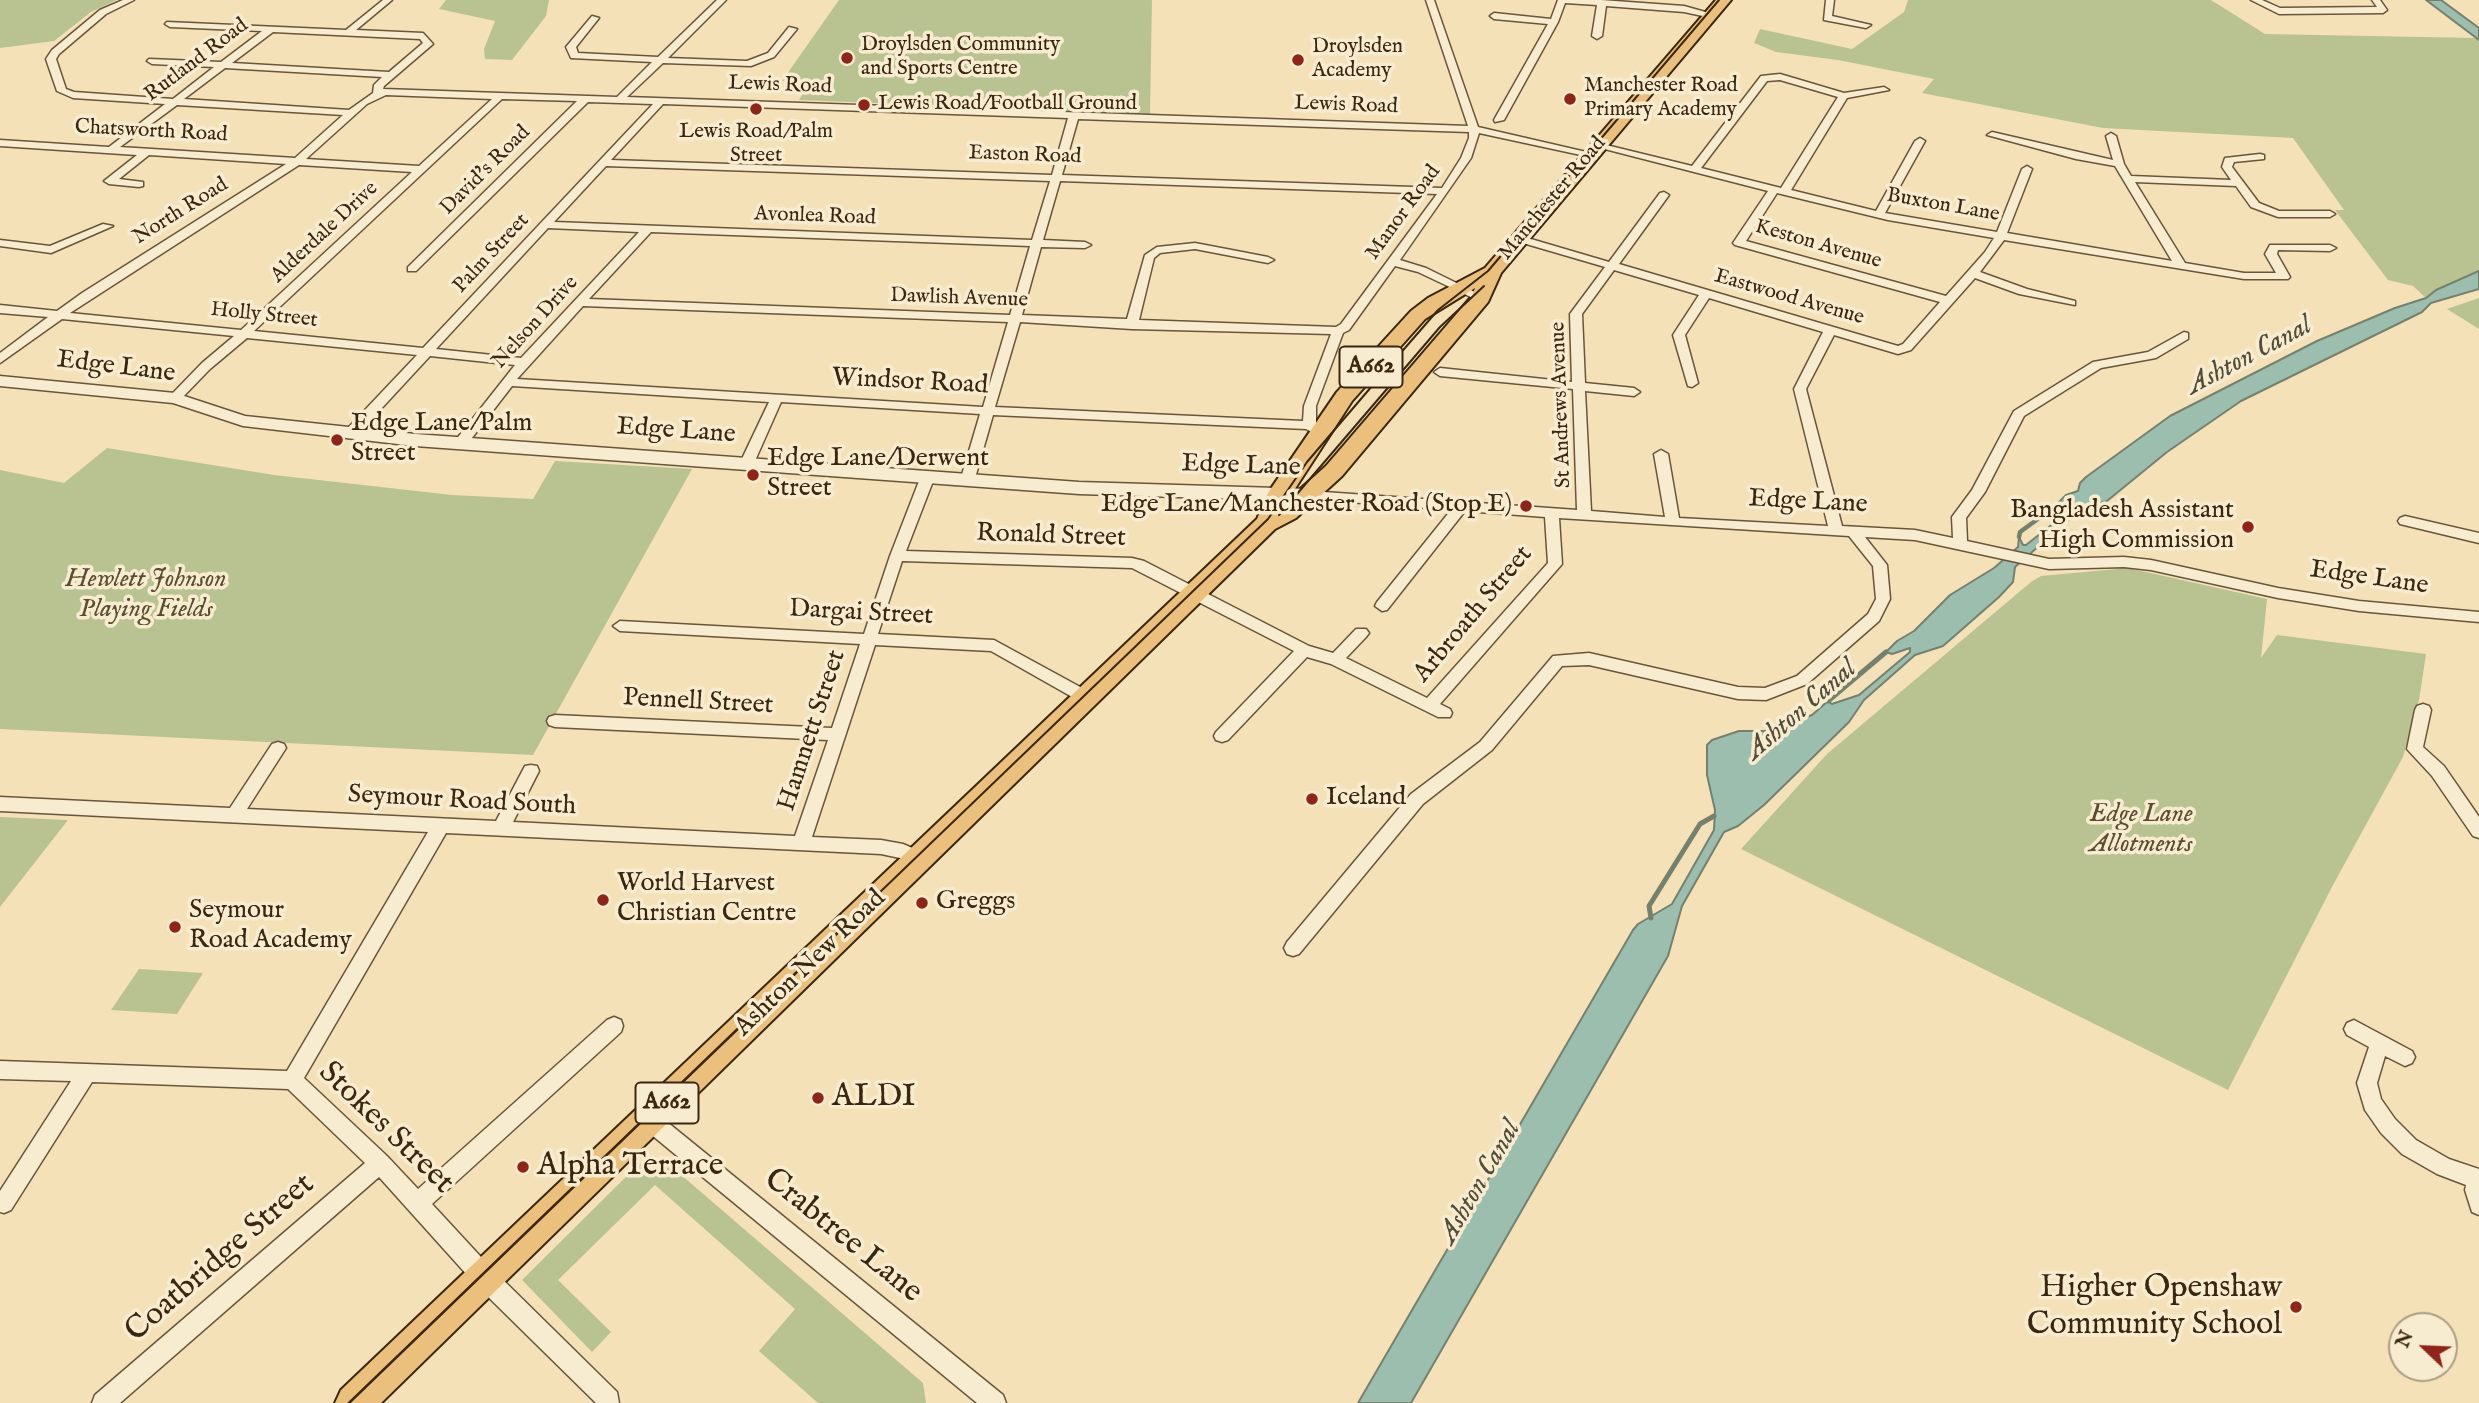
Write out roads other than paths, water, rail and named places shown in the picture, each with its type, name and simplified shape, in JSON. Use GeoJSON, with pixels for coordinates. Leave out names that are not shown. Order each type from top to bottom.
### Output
{"type":"FeatureCollection","features":[{"type":"Feature","properties":{"kind":"main road","name":"Manchester Road"},"geometry":{"type":"LineString","coordinates":[[1267,523],[1288,513],[1334,471],[1481,298],[1492,272],[1724,0]]}},
{"type":"Feature","properties":{"kind":"main road","name":"Manchester Road"},"geometry":{"type":"LineString","coordinates":[[1267,523],[1279,493],[1314,429],[1418,315],[1492,272]]}},
{"type":"Feature","properties":{"kind":"main road","name":"Ashton New Road"},"geometry":{"type":"LineString","coordinates":[[354,1403],[1267,523]]}},
{"type":"Feature","properties":{"kind":"street"},"geometry":{"type":"LineString","coordinates":[[130,0],[103,12],[55,52],[51,59],[62,92],[74,95],[352,113]]}},
{"type":"Feature","properties":{"kind":"street"},"geometry":{"type":"LineString","coordinates":[[347,33],[388,0]]}},
{"type":"Feature","properties":{"kind":"street"},"geometry":{"type":"LineString","coordinates":[[618,100],[722,0]]}},
{"type":"Feature","properties":{"kind":"street"},"geometry":{"type":"LineString","coordinates":[[1430,0],[1474,129]]}},
{"type":"Feature","properties":{"kind":"street"},"geometry":{"type":"LineString","coordinates":[[1499,120],[1564,0],[1684,9],[1712,15]]}},
{"type":"Feature","properties":{"kind":"street"},"geometry":{"type":"LineString","coordinates":[[1661,0],[1684,9]]}},
{"type":"Feature","properties":{"kind":"street"},"geometry":{"type":"LineString","coordinates":[[1830,0],[1827,18],[1866,25]]}},
{"type":"Feature","properties":{"kind":"street"},"geometry":{"type":"LineString","coordinates":[[2255,0],[2279,11],[2383,10],[2376,0]]}},
{"type":"Feature","properties":{"kind":"street"},"geometry":{"type":"LineString","coordinates":[[1597,36],[1602,3]]}},
{"type":"Feature","properties":{"kind":"street"},"geometry":{"type":"LineString","coordinates":[[1494,16],[1554,22]]}},
{"type":"Feature","properties":{"kind":"street"},"geometry":{"type":"LineString","coordinates":[[595,18],[571,47],[575,56],[748,64],[771,55],[792,29]]}},
{"type":"Feature","properties":{"kind":"street"},"geometry":{"type":"LineString","coordinates":[[170,24],[423,36],[428,44],[389,75],[379,85],[378,93]]}},
{"type":"Feature","properties":{"kind":"street","name":"Rutland Road"},"geometry":{"type":"LineString","coordinates":[[113,149],[271,29]]}},
{"type":"Feature","properties":{"kind":"street"},"geometry":{"type":"LineString","coordinates":[[152,61],[389,75]]}},
{"type":"Feature","properties":{"kind":"street"},"geometry":{"type":"LineString","coordinates":[[1694,170],[1759,82],[1780,77],[1844,96],[1884,90]]}},
{"type":"Feature","properties":{"kind":"street","name":"Lewis Road"},"geometry":{"type":"LineString","coordinates":[[378,93],[1474,129],[1594,150]]}},
{"type":"Feature","properties":{"kind":"street","name":"North Road"},"geometry":{"type":"LineString","coordinates":[[0,359],[58,316],[299,160],[378,93]]}},
{"type":"Feature","properties":{"kind":"street","name":"Alderdale Drive"},"geometry":{"type":"LineString","coordinates":[[175,398],[206,366],[246,333],[500,96]]}},
{"type":"Feature","properties":{"kind":"street"},"geometry":{"type":"LineString","coordinates":[[1779,191],[1844,96]]}},
{"type":"Feature","properties":{"kind":"street","name":"David's Road"},"geometry":{"type":"LineString","coordinates":[[412,269],[586,98]]}},
{"type":"Feature","properties":{"kind":"street","name":"Palm Street"},"geometry":{"type":"LineString","coordinates":[[351,433],[661,101]]}},
{"type":"Feature","properties":{"kind":"street"},"geometry":{"type":"LineString","coordinates":[[968,478],[1074,116]]}},
{"type":"Feature","properties":{"kind":"street","name":"Manor Road"},"geometry":{"type":"LineString","coordinates":[[1314,429],[1315,386],[1338,331],[1345,327],[1445,191],[1465,158],[1474,129]]}},
{"type":"Feature","properties":{"kind":"street"},"geometry":{"type":"LineString","coordinates":[[1992,135],[2119,164]]}},
{"type":"Feature","properties":{"kind":"street"},"geometry":{"type":"LineString","coordinates":[[2111,136],[2119,164],[2179,263]]}},
{"type":"Feature","properties":{"kind":"street"},"geometry":{"type":"LineString","coordinates":[[1879,215],[1920,141]]}},
{"type":"Feature","properties":{"kind":"street","name":"Chatsworth Road"},"geometry":{"type":"LineString","coordinates":[[0,143],[420,169]]}},
{"type":"Feature","properties":{"kind":"street","name":"Buxton Lane"},"geometry":{"type":"LineString","coordinates":[[1594,150],[1694,170],[1879,215],[2179,263],[2256,278],[2282,278],[2285,274],[2271,254],[2274,247],[2330,248]]}},
{"type":"Feature","properties":{"kind":"street"},"geometry":{"type":"LineString","coordinates":[[139,184],[109,181],[148,151]]}},
{"type":"Feature","properties":{"kind":"street"},"geometry":{"type":"LineString","coordinates":[[2260,158],[2239,158],[2227,162],[2229,172],[2236,183],[2255,205],[2272,213],[2330,214]]}},
{"type":"Feature","properties":{"kind":"street","name":"Easton Road"},"geometry":{"type":"LineString","coordinates":[[603,163],[1445,191]]}},
{"type":"Feature","properties":{"kind":"street","name":"Eastwood Avenue"},"geometry":{"type":"LineString","coordinates":[[1520,239],[1898,350],[1907,347],[1974,274],[2001,235],[2027,169]]}},
{"type":"Feature","properties":{"kind":"street"},"geometry":{"type":"LineString","coordinates":[[2129,178],[2236,183]]}},
{"type":"Feature","properties":{"kind":"street","name":"Keston Avenue"},"geometry":{"type":"LineString","coordinates":[[1779,191],[1739,243],[1948,301]]}},
{"type":"Feature","properties":{"kind":"street","name":"St Andrews Avenue"},"geometry":{"type":"LineString","coordinates":[[1584,516],[1576,314],[1664,195]]}},
{"type":"Feature","properties":{"kind":"street","name":"Avonlea Road"},"geometry":{"type":"LineString","coordinates":[[544,225],[646,231],[1085,245]]}},
{"type":"Feature","properties":{"kind":"street"},"geometry":{"type":"LineString","coordinates":[[0,243],[51,250],[107,226]]}},
{"type":"Feature","properties":{"kind":"street","name":"Nelson Drive"},"geometry":{"type":"LineString","coordinates":[[460,444],[524,362],[646,231]]}},
{"type":"Feature","properties":{"kind":"street"},"geometry":{"type":"LineString","coordinates":[[1132,325],[1149,257],[1157,250],[1195,246],[1268,260]]}},
{"type":"Feature","properties":{"kind":"street"},"geometry":{"type":"LineString","coordinates":[[1254,258],[1261,247]]}},
{"type":"Feature","properties":{"kind":"street"},"geometry":{"type":"LineString","coordinates":[[1393,262],[1422,270],[1481,298]]}},
{"type":"Feature","properties":{"kind":"street"},"geometry":{"type":"LineString","coordinates":[[1974,274],[2023,292],[2071,303]]}},
{"type":"Feature","properties":{"kind":"street"},"geometry":{"type":"LineString","coordinates":[[1692,383],[1679,335],[1706,293]]}},
{"type":"Feature","properties":{"kind":"street","name":"Dawlish Avenue"},"geometry":{"type":"LineString","coordinates":[[579,302],[1338,331]]}},
{"type":"Feature","properties":{"kind":"street","name":"Holly Street"},"geometry":{"type":"LineString","coordinates":[[0,309],[524,362]]}},
{"type":"Feature","properties":{"kind":"street"},"geometry":{"type":"LineString","coordinates":[[1293,948],[1417,799],[1486,746],[1558,660],[1589,659],[1706,688],[1754,695],[1778,691],[1802,680],[1874,617],[1883,599],[1880,565],[1844,531],[1800,388],[1830,330]]}},
{"type":"Feature","properties":{"kind":"street"},"geometry":{"type":"LineString","coordinates":[[1960,542],[1959,517],[1975,497],[2019,414],[2097,365],[2152,355],[2184,336]]}},
{"type":"Feature","properties":{"kind":"street"},"geometry":{"type":"LineString","coordinates":[[1440,372],[1634,392]]}},
{"type":"Feature","properties":{"kind":"street","name":"Edge Lane"},"geometry":{"type":"LineString","coordinates":[[0,381],[175,398],[243,421],[460,444],[1101,489],[1279,493],[1673,522],[1915,535],[1960,542],[2049,564],[2137,563],[2346,604],[2479,617]]}},
{"type":"Feature","properties":{"kind":"street","name":"Windsor Road"},"geometry":{"type":"LineString","coordinates":[[509,382],[1283,424],[1314,429]]}},
{"type":"Feature","properties":{"kind":"street"},"geometry":{"type":"LineString","coordinates":[[747,463],[778,398]]}},
{"type":"Feature","properties":{"kind":"street"},"geometry":{"type":"LineString","coordinates":[[1661,454],[1673,522]]}},
{"type":"Feature","properties":{"kind":"street","name":"Hamnett Street"},"geometry":{"type":"LineString","coordinates":[[801,844],[897,556],[928,476]]}},
{"type":"Feature","properties":{"kind":"street"},"geometry":{"type":"LineString","coordinates":[[1382,607],[1462,506]]}},
{"type":"Feature","properties":{"kind":"street","name":"Arbroath Street"},"geometry":{"type":"LineString","coordinates":[[1436,710],[1555,565],[1552,513]]}},
{"type":"Feature","properties":{"kind":"street"},"geometry":{"type":"LineString","coordinates":[[2405,521],[2479,538]]}},
{"type":"Feature","properties":{"kind":"street","name":"Ronald Street"},"geometry":{"type":"LineString","coordinates":[[897,556],[1132,563],[1197,593],[1304,650],[1336,660],[1436,710]]}},
{"type":"Feature","properties":{"kind":"street","name":"Dargai Street"},"geometry":{"type":"LineString","coordinates":[[620,626],[994,646],[1087,698]]}},
{"type":"Feature","properties":{"kind":"street"},"geometry":{"type":"LineString","coordinates":[[1336,660],[1361,633]]}},
{"type":"Feature","properties":{"kind":"street"},"geometry":{"type":"LineString","coordinates":[[1222,736],[1304,650]]}},
{"type":"Feature","properties":{"kind":"street"},"geometry":{"type":"LineString","coordinates":[[2423,710],[2415,749],[2438,771],[2479,831]]}},
{"type":"Feature","properties":{"kind":"street","name":"Pennell Street"},"geometry":{"type":"LineString","coordinates":[[555,721],[838,734]]}},
{"type":"Feature","properties":{"kind":"street"},"geometry":{"type":"LineString","coordinates":[[233,817],[278,748]]}},
{"type":"Feature","properties":{"kind":"street"},"geometry":{"type":"LineString","coordinates":[[500,830],[531,771]]}},
{"type":"Feature","properties":{"kind":"street","name":"Seymour Road South"},"geometry":{"type":"LineString","coordinates":[[0,804],[881,847],[903,851],[920,859]]}},
{"type":"Feature","properties":{"kind":"street"},"geometry":{"type":"LineString","coordinates":[[292,1080],[440,827]]}},
{"type":"Feature","properties":{"kind":"street"},"geometry":{"type":"LineString","coordinates":[[419,1202],[614,1026]]}},
{"type":"Feature","properties":{"kind":"street"},"geometry":{"type":"LineString","coordinates":[[2354,1029],[2405,1057]]}},
{"type":"Feature","properties":{"kind":"street"},"geometry":{"type":"LineString","coordinates":[[2380,1043],[2367,1083],[2372,1103],[2388,1126],[2409,1147],[2444,1167],[2478,1179],[2474,1189],[2479,1205]]}},
{"type":"Feature","properties":{"kind":"street","name":"Stokes Street"},"geometry":{"type":"LineString","coordinates":[[0,1070],[292,1080],[419,1202],[485,1278],[609,1400]]}},
{"type":"Feature","properties":{"kind":"street"},"geometry":{"type":"LineString","coordinates":[[4,1203],[87,1073]]}},
{"type":"Feature","properties":{"kind":"street","name":"Crabtree Lane"},"geometry":{"type":"LineString","coordinates":[[649,1120],[995,1403]]}},
{"type":"Feature","properties":{"kind":"street","name":"Coatbridge Street"},"geometry":{"type":"LineString","coordinates":[[103,1403],[380,1163]]}},
{"type":"Feature","properties":{"kind":"waterway"},"geometry":{"type":"LineString","coordinates":[[2019,537],[2020,532],[2053,508]]}},
{"type":"Feature","properties":{"kind":"waterway","name":"Ashton Canal"},"geometry":{"type":"LineString","coordinates":[[1828,701],[1886,652]]}},
{"type":"Feature","properties":{"kind":"waterway"},"geometry":{"type":"LineString","coordinates":[[1651,918],[1649,906],[1700,824],[1714,816]]}},
{"type":"Feature","properties":{"kind":"tram line"},"geometry":{"type":"LineString","coordinates":[[851,920],[1268,519],[1307,462],[1378,379],[1438,310],[1488,271],[1719,0]]}},
{"type":"Feature","properties":{"kind":"tram line"},"geometry":{"type":"LineString","coordinates":[[1279,515],[1440,327],[1484,286]]}},
{"type":"Feature","properties":{"kind":"tram line"},"geometry":{"type":"LineString","coordinates":[[349,1403],[853,918]]}},
{"type":"Feature","properties":{"kind":"place","name":"Droylsden Community and Sports Centre"},"geometry":{"type":"Point","coordinates":[847,58]}},
{"type":"Feature","properties":{"kind":"place","name":"Droylsden Academy"},"geometry":{"type":"Point","coordinates":[1298,60]}},
{"type":"Feature","properties":{"kind":"place","name":"Manchester Road Primary Academy"},"geometry":{"type":"Point","coordinates":[1570,99]}},
{"type":"Feature","properties":{"kind":"place","name":"Lewis Road/Football Ground"},"geometry":{"type":"Point","coordinates":[864,105]}},
{"type":"Feature","properties":{"kind":"place","name":"Lewis Road/Palm Street"},"geometry":{"type":"Point","coordinates":[756,109]}},
{"type":"Feature","properties":{"kind":"place","name":"Edge Lane/Palm Street"},"geometry":{"type":"Point","coordinates":[337,440]}},
{"type":"Feature","properties":{"kind":"place","name":"Edge Lane/Derwent Street"},"geometry":{"type":"Point","coordinates":[753,475]}},
{"type":"Feature","properties":{"kind":"place","name":"Edge Lane/Manchester Road (Stop E)"},"geometry":{"type":"Point","coordinates":[1526,506]}},
{"type":"Feature","properties":{"kind":"place","name":"Bangladesh Assistant High Commission"},"geometry":{"type":"Point","coordinates":[2248,527]}},
{"type":"Feature","properties":{"kind":"place","name":"Iceland"},"geometry":{"type":"Point","coordinates":[1312,799]}},
{"type":"Feature","properties":{"kind":"place","name":"World Harvest Christian Centre"},"geometry":{"type":"Point","coordinates":[603,900]}},
{"type":"Feature","properties":{"kind":"place","name":"Greggs"},"geometry":{"type":"Point","coordinates":[922,903]}},
{"type":"Feature","properties":{"kind":"place","name":"Seymour Road Academy"},"geometry":{"type":"Point","coordinates":[175,927]}},
{"type":"Feature","properties":{"kind":"place","name":"ALDI"},"geometry":{"type":"Point","coordinates":[818,1098]}},
{"type":"Feature","properties":{"kind":"place","name":"Alpha Terrace"},"geometry":{"type":"Point","coordinates":[523,1167]}},
{"type":"Feature","properties":{"kind":"place","name":"Higher Openshaw Community School"},"geometry":{"type":"Point","coordinates":[2296,1307]}},
{"type":"Feature","properties":{"kind":"park label","name":"Hewlett Johnson Playing Fields"},"geometry":{"type":"Point","coordinates":[146,596]}},
{"type":"Feature","properties":{"kind":"park label","name":"Edge Lane Allotments"},"geometry":{"type":"Point","coordinates":[2141,831]}}]}
